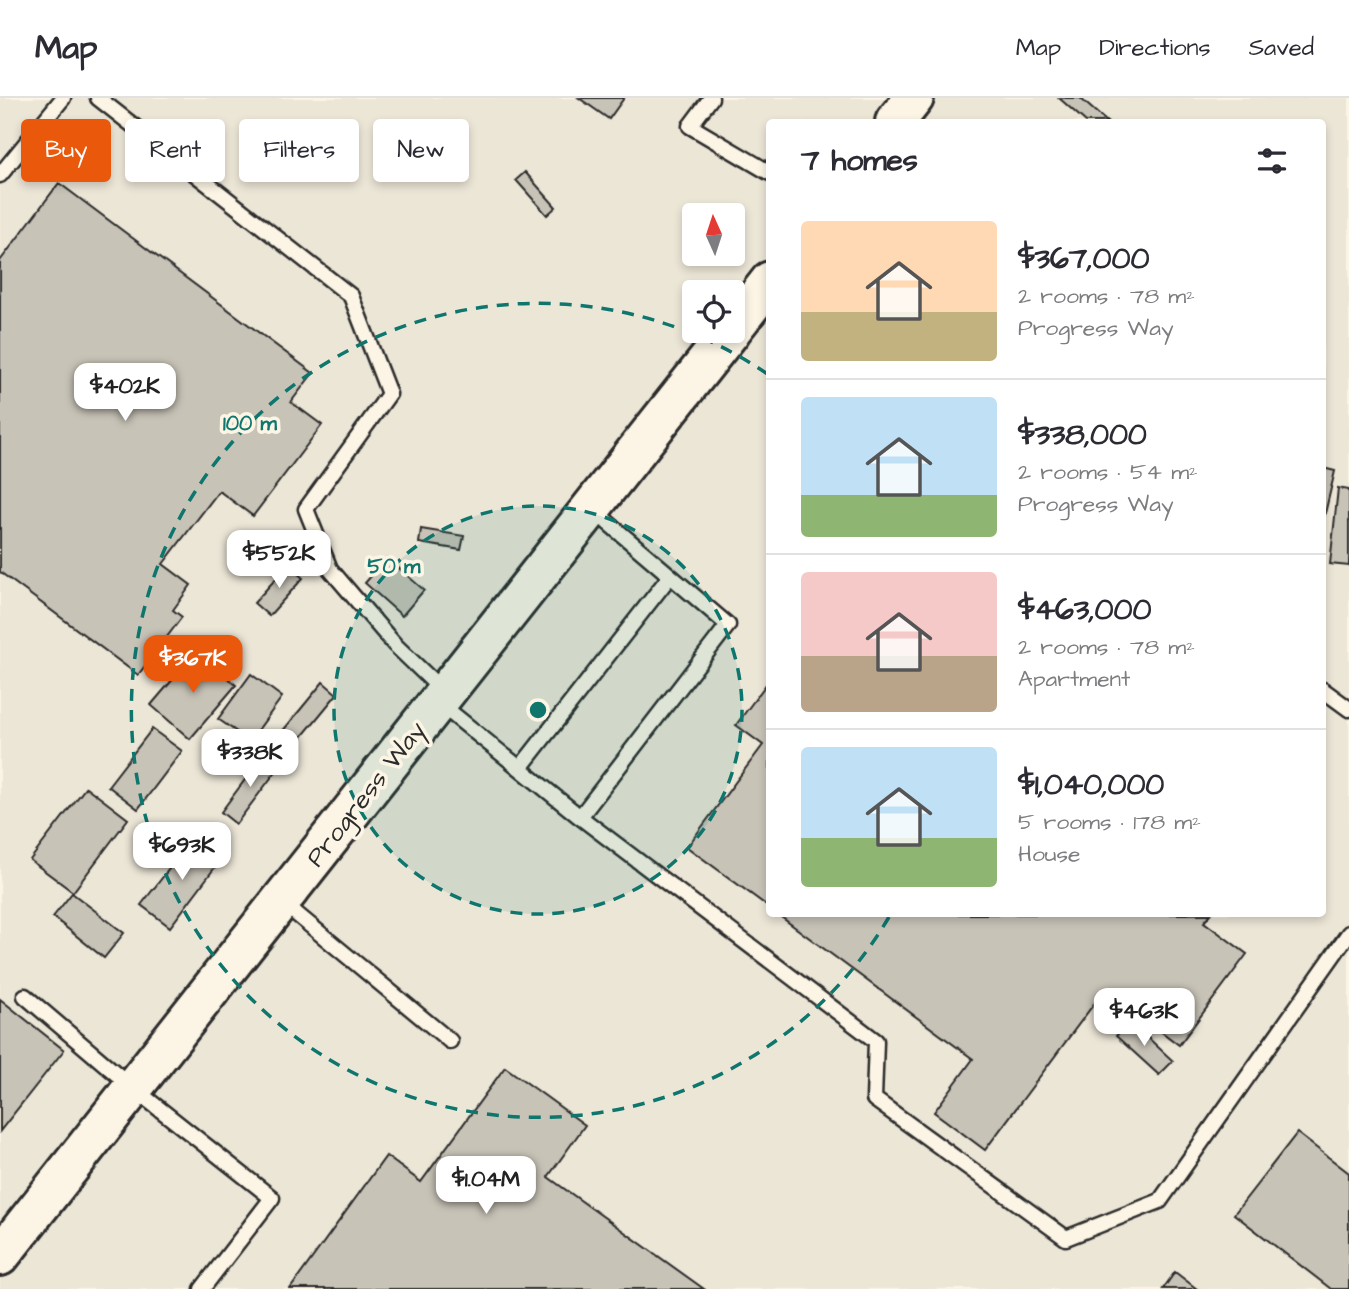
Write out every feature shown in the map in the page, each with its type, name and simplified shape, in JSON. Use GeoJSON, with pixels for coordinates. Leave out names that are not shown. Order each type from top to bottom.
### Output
{"type":"FeatureCollection","features":[{"type":"Feature","properties":{"kind":"street"},"geometry":{"type":"LineString","coordinates":[[897,119],[914,98]]}},
{"type":"Feature","properties":{"kind":"street","name":"Progress Way"},"geometry":{"type":"LineString","coordinates":[[745,313],[766,287]]}},
{"type":"Feature","properties":{"kind":"street","name":"Progress Way"},"geometry":{"type":"LineString","coordinates":[[0,1256],[721,343]]}},
{"type":"Feature","properties":{"kind":"lane"},"geometry":{"type":"LineString","coordinates":[[0,175],[63,98]]}},
{"type":"Feature","properties":{"kind":"lane"},"geometry":{"type":"LineString","coordinates":[[98,98],[352,296],[389,394],[306,509],[330,569],[441,698],[520,768],[580,817],[876,1041],[874,1100],[1066,1238],[1160,1201],[1349,933]]}},
{"type":"Feature","properties":{"kind":"lane"},"geometry":{"type":"LineString","coordinates":[[711,98],[690,126],[766,171]]}},
{"type":"Feature","properties":{"kind":"lane"},"geometry":{"type":"LineString","coordinates":[[580,817],[728,625],[591,508]]}},
{"type":"Feature","properties":{"kind":"lane"},"geometry":{"type":"LineString","coordinates":[[520,768],[670,576]]}},
{"type":"Feature","properties":{"kind":"lane"},"geometry":{"type":"LineString","coordinates":[[1326,692],[1349,709]]}},
{"type":"Feature","properties":{"kind":"lane"},"geometry":{"type":"LineString","coordinates":[[281,901],[450,1041]]}},
{"type":"Feature","properties":{"kind":"lane"},"geometry":{"type":"LineString","coordinates":[[25,996],[272,1198],[202,1289]]}},
{"type":"Feature","properties":{"kind":"shaded area"},"geometry":{"type":"Polygon","coordinates":[[[0,98],[1349,98],[1349,1289],[0,1289],[0,98]]]}},
{"type":"Feature","properties":{"kind":"building"},"geometry":{"type":"Polygon","coordinates":[[[579,98],[624,98],[609,119],[579,98]]]}},
{"type":"Feature","properties":{"kind":"building"},"geometry":{"type":"Polygon","coordinates":[[[1059,98],[1080,98],[1104,119],[1083,119],[1059,98]]]}},
{"type":"Feature","properties":{"kind":"building"},"geometry":{"type":"Polygon","coordinates":[[[525,172],[556,207],[547,215],[516,180],[525,172]]]}},
{"type":"Feature","properties":{"kind":"building"},"geometry":{"type":"Polygon","coordinates":[[[59,183],[313,373],[291,402],[322,425],[253,516],[219,491],[163,564],[191,585],[173,610],[182,617],[138,675],[0,572],[0,261],[59,183]]]}},
{"type":"Feature","properties":{"kind":"building"},"geometry":{"type":"Polygon","coordinates":[[[1326,469],[1335,471],[1326,509],[1326,469]]]}},
{"type":"Feature","properties":{"kind":"building"},"geometry":{"type":"Polygon","coordinates":[[[1338,488],[1349,490],[1349,566],[1330,564],[1338,488]]]}},
{"type":"Feature","properties":{"kind":"building"},"geometry":{"type":"Polygon","coordinates":[[[421,529],[464,536],[461,550],[419,543],[421,529]]]}},
{"type":"Feature","properties":{"kind":"building"},"geometry":{"type":"Polygon","coordinates":[[[387,558],[424,590],[402,616],[365,583],[387,558]]]}},
{"type":"Feature","properties":{"kind":"building"},"geometry":{"type":"Polygon","coordinates":[[[288,565],[303,578],[269,616],[254,603],[288,565]]]}},
{"type":"Feature","properties":{"kind":"building"},"geometry":{"type":"Polygon","coordinates":[[[197,651],[236,685],[190,739],[151,705],[197,651]]]}},
{"type":"Feature","properties":{"kind":"building"},"geometry":{"type":"Polygon","coordinates":[[[251,674],[282,697],[250,741],[218,719],[251,674]]]}},
{"type":"Feature","properties":{"kind":"building"},"geometry":{"type":"Polygon","coordinates":[[[323,682],[337,694],[291,750],[277,738],[323,682]]]}},
{"type":"Feature","properties":{"kind":"building"},"geometry":{"type":"Polygon","coordinates":[[[766,684],[766,905],[687,847],[763,745],[736,725],[766,684]]]}},
{"type":"Feature","properties":{"kind":"building"},"geometry":{"type":"Polygon","coordinates":[[[152,729],[182,751],[138,809],[108,786],[152,729]]]}},
{"type":"Feature","properties":{"kind":"building"},"geometry":{"type":"Polygon","coordinates":[[[264,754],[280,766],[236,824],[221,812],[264,754]]]}},
{"type":"Feature","properties":{"kind":"building"},"geometry":{"type":"Polygon","coordinates":[[[86,787],[128,819],[73,892],[30,860],[86,787]]]}},
{"type":"Feature","properties":{"kind":"building"},"geometry":{"type":"Polygon","coordinates":[[[194,837],[222,858],[170,927],[141,905],[194,837]]]}},
{"type":"Feature","properties":{"kind":"building"},"geometry":{"type":"Polygon","coordinates":[[[72,893],[124,933],[104,958],[53,917],[72,893]]]}},
{"type":"Feature","properties":{"kind":"building"},"geometry":{"type":"Polygon","coordinates":[[[781,917],[1208,917],[1204,922],[1247,954],[1179,1045],[1105,989],[985,1150],[934,1112],[973,1059],[781,917]]]}},
{"type":"Feature","properties":{"kind":"building"},"geometry":{"type":"Polygon","coordinates":[[[0,999],[64,1050],[0,1131],[0,999]]]}},
{"type":"Feature","properties":{"kind":"building"},"geometry":{"type":"Polygon","coordinates":[[[1130,1021],[1173,1061],[1159,1075],[1116,1036],[1130,1021]]]}},
{"type":"Feature","properties":{"kind":"building"},"geometry":{"type":"Polygon","coordinates":[[[505,1067],[585,1125],[548,1177],[704,1289],[290,1289],[386,1156],[421,1182],[505,1067]]]}},
{"type":"Feature","properties":{"kind":"building"},"geometry":{"type":"Polygon","coordinates":[[[1297,1133],[1349,1173],[1349,1289],[1331,1289],[1234,1214],[1297,1133]]]}},
{"type":"Feature","properties":{"kind":"building"},"geometry":{"type":"Polygon","coordinates":[[[1175,1272],[1197,1289],[1163,1289],[1175,1272]]]}}]}
